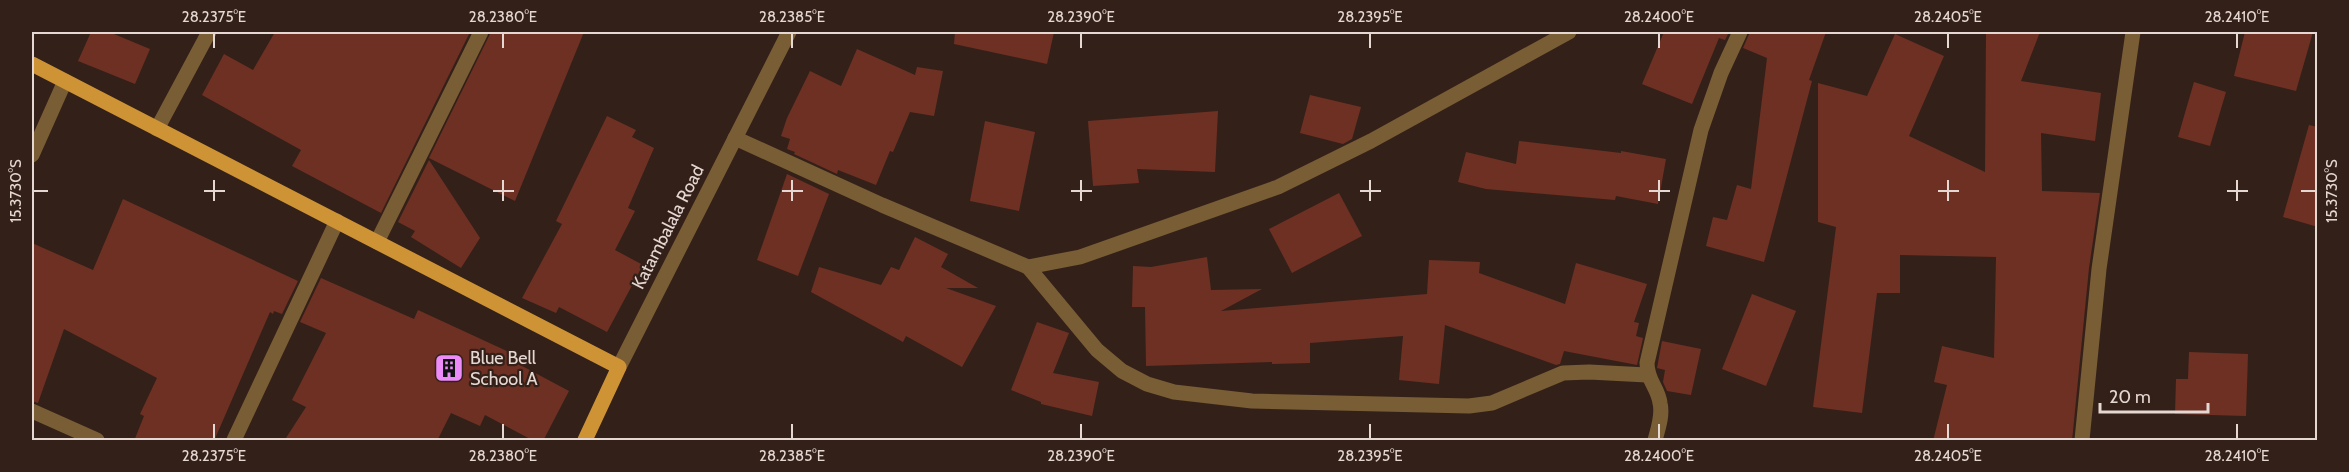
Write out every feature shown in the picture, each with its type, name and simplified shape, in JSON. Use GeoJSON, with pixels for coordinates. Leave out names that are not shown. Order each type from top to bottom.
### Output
{"type":"FeatureCollection","features":[{"type":"Feature","properties":{"kind":"main road"},"geometry":{"type":"LineString","coordinates":[[32,64],[620,367]]}},
{"type":"Feature","properties":{"kind":"main road","name":"Katambalala Road"},"geometry":{"type":"LineString","coordinates":[[585,441],[620,367]]}},
{"type":"Feature","properties":{"kind":"street"},"geometry":{"type":"LineString","coordinates":[[157,129],[209,32]]}},
{"type":"Feature","properties":{"kind":"street"},"geometry":{"type":"LineString","coordinates":[[377,242],[481,32]]}},
{"type":"Feature","properties":{"kind":"street","name":"Katambalala Road"},"geometry":{"type":"LineString","coordinates":[[620,367],[789,32]]}},
{"type":"Feature","properties":{"kind":"street"},"geometry":{"type":"LineString","coordinates":[[1028,267],[1080,257],[1278,187],[1371,141],[1569,32]]}},
{"type":"Feature","properties":{"kind":"street"},"geometry":{"type":"LineString","coordinates":[[1655,441],[1660,420],[1660,403],[1647,375],[1653,331],[1701,130],[1717,81],[1740,32]]}},
{"type":"Feature","properties":{"kind":"street"},"geometry":{"type":"LineString","coordinates":[[2082,441],[2099,269],[2133,32]]}},
{"type":"Feature","properties":{"kind":"street"},"geometry":{"type":"LineString","coordinates":[[32,154],[65,81]]}},
{"type":"Feature","properties":{"kind":"street"},"geometry":{"type":"LineString","coordinates":[[735,138],[882,205],[1028,267],[1067,316],[1105,357],[1122,371],[1147,384],[1174,392],[1252,401],[1468,406],[1492,403],[1563,373],[1647,375]]}},
{"type":"Feature","properties":{"kind":"street"},"geometry":{"type":"LineString","coordinates":[[234,441],[338,222]]}},
{"type":"Feature","properties":{"kind":"street"},"geometry":{"type":"LineString","coordinates":[[32,411],[97,441]]}},
{"type":"Feature","properties":{"kind":"building"},"geometry":{"type":"Polygon","coordinates":[[[91,32],[109,32],[150,49],[135,84],[78,61],[91,32]]]}},
{"type":"Feature","properties":{"kind":"building"},"geometry":{"type":"Polygon","coordinates":[[[275,32],[470,32],[381,213],[292,166],[301,150],[202,95],[224,54],[253,70],[275,32]]]}},
{"type":"Feature","properties":{"kind":"building"},"geometry":{"type":"Polygon","coordinates":[[[491,32],[584,32],[515,201],[429,158],[491,32]]]}},
{"type":"Feature","properties":{"kind":"building"},"geometry":{"type":"Polygon","coordinates":[[[955,32],[1054,32],[1047,64],[954,44],[955,32]]]}},
{"type":"Feature","properties":{"kind":"building"},"geometry":{"type":"Polygon","coordinates":[[[1664,32],[1729,32],[1725,40],[1719,38],[1692,104],[1642,84],[1664,32]]]}},
{"type":"Feature","properties":{"kind":"building"},"geometry":{"type":"Polygon","coordinates":[[[1750,32],[1826,32],[1809,80],[1812,81],[1764,262],[1706,246],[1713,217],[1727,220],[1737,185],[1751,189],[1767,58],[1743,48],[1750,32]]]}},
{"type":"Feature","properties":{"kind":"building"},"geometry":{"type":"Polygon","coordinates":[[[1986,32],[2040,32],[2021,81],[2101,93],[2095,141],[2041,133],[2042,191],[2100,193],[2089,268],[2072,441],[1933,441],[1947,385],[1934,382],[1942,346],[1994,358],[1996,257],[1900,255],[1900,293],[1877,293],[1862,413],[1813,407],[1836,227],[1818,222],[1818,83],[1867,96],[1895,34],[1944,56],[1909,136],[1985,172],[1986,32]]]}},
{"type":"Feature","properties":{"kind":"building"},"geometry":{"type":"Polygon","coordinates":[[[2245,32],[2313,32],[2296,91],[2234,76],[2245,32]]]}},
{"type":"Feature","properties":{"kind":"building"},"geometry":{"type":"Polygon","coordinates":[[[857,49],[915,75],[917,67],[943,71],[934,116],[910,112],[876,185],[838,170],[837,174],[794,154],[795,152],[787,149],[790,139],[781,136],[787,118],[810,71],[841,86],[857,49]]]}},
{"type":"Feature","properties":{"kind":"building"},"geometry":{"type":"Polygon","coordinates":[[[2194,82],[2226,92],[2210,146],[2178,137],[2194,82]]]}},
{"type":"Feature","properties":{"kind":"building"},"geometry":{"type":"Polygon","coordinates":[[[1310,95],[1361,107],[1352,139],[1343,144],[1300,133],[1310,95]]]}},
{"type":"Feature","properties":{"kind":"building"},"geometry":{"type":"Polygon","coordinates":[[[1218,111],[1215,172],[1137,169],[1139,183],[1093,186],[1088,121],[1218,111]]]}},
{"type":"Feature","properties":{"kind":"building"},"geometry":{"type":"Polygon","coordinates":[[[607,116],[636,130],[632,137],[654,148],[628,208],[635,211],[615,250],[643,265],[607,332],[559,307],[556,313],[522,298],[562,224],[556,221],[607,116]]]}},
{"type":"Feature","properties":{"kind":"building"},"geometry":{"type":"Polygon","coordinates":[[[985,121],[1035,132],[1019,211],[970,201],[985,121]]]}},
{"type":"Feature","properties":{"kind":"building"},"geometry":{"type":"Polygon","coordinates":[[[2309,125],[2318,127],[2318,227],[2283,217],[2309,125]]]}},
{"type":"Feature","properties":{"kind":"building"},"geometry":{"type":"Polygon","coordinates":[[[1519,141],[1621,153],[1621,151],[1666,159],[1658,204],[1616,196],[1615,200],[1486,189],[1458,182],[1466,152],[1516,164],[1519,141]]]}},
{"type":"Feature","properties":{"kind":"building"},"geometry":{"type":"Polygon","coordinates":[[[429,160],[480,238],[461,268],[411,237],[415,231],[398,222],[429,160]]]}},
{"type":"Feature","properties":{"kind":"building"},"geometry":{"type":"Polygon","coordinates":[[[787,174],[829,194],[798,276],[757,260],[787,174]]]}},
{"type":"Feature","properties":{"kind":"building"},"geometry":{"type":"Polygon","coordinates":[[[1339,193],[1362,236],[1292,273],[1269,229],[1339,193]]]}},
{"type":"Feature","properties":{"kind":"building"},"geometry":{"type":"Polygon","coordinates":[[[123,199],[298,281],[282,314],[270,312],[214,441],[134,441],[144,416],[140,414],[157,378],[64,329],[38,403],[32,401],[32,243],[93,270],[123,199]]]}},
{"type":"Feature","properties":{"kind":"building"},"geometry":{"type":"Polygon","coordinates":[[[915,237],[948,254],[941,267],[978,288],[946,288],[996,306],[962,367],[906,336],[903,342],[811,292],[819,267],[881,285],[891,267],[899,270],[915,237]]]}},
{"type":"Feature","properties":{"kind":"building"},"geometry":{"type":"Polygon","coordinates":[[[1207,257],[1211,290],[1262,289],[1221,311],[1427,294],[1429,260],[1480,262],[1479,273],[1565,304],[1576,263],[1647,284],[1634,322],[1639,323],[1636,336],[1643,338],[1637,365],[1564,351],[1560,364],[1556,365],[1445,325],[1439,384],[1399,380],[1403,336],[1310,343],[1310,363],[1146,366],[1145,307],[1132,307],[1133,266],[1151,267],[1207,257]]]}},
{"type":"Feature","properties":{"kind":"building"},"geometry":{"type":"Polygon","coordinates":[[[321,278],[414,319],[418,310],[509,352],[509,359],[569,391],[543,441],[534,441],[485,415],[480,426],[451,413],[437,441],[284,441],[306,407],[292,400],[326,333],[300,322],[321,278]]]}},
{"type":"Feature","properties":{"kind":"building"},"geometry":{"type":"Polygon","coordinates":[[[1752,294],[1796,311],[1766,386],[1722,369],[1752,294]]]}},
{"type":"Feature","properties":{"kind":"building"},"geometry":{"type":"Polygon","coordinates":[[[1037,322],[1069,333],[1053,373],[1099,382],[1092,416],[1041,404],[1041,402],[1011,390],[1037,322]]]}},
{"type":"Feature","properties":{"kind":"building"},"geometry":{"type":"Polygon","coordinates":[[[1662,341],[1701,349],[1691,395],[1667,391],[1663,382],[1665,370],[1657,368],[1662,341]]]}},
{"type":"Feature","properties":{"kind":"building"},"geometry":{"type":"Polygon","coordinates":[[[2189,352],[2248,354],[2246,416],[2175,414],[2176,379],[2188,379],[2189,352]]]}},
{"type":"Feature","properties":{"kind":"place","name":"Blue Bell School A"},"geometry":{"type":"Point","coordinates":[449,368]}}]}
